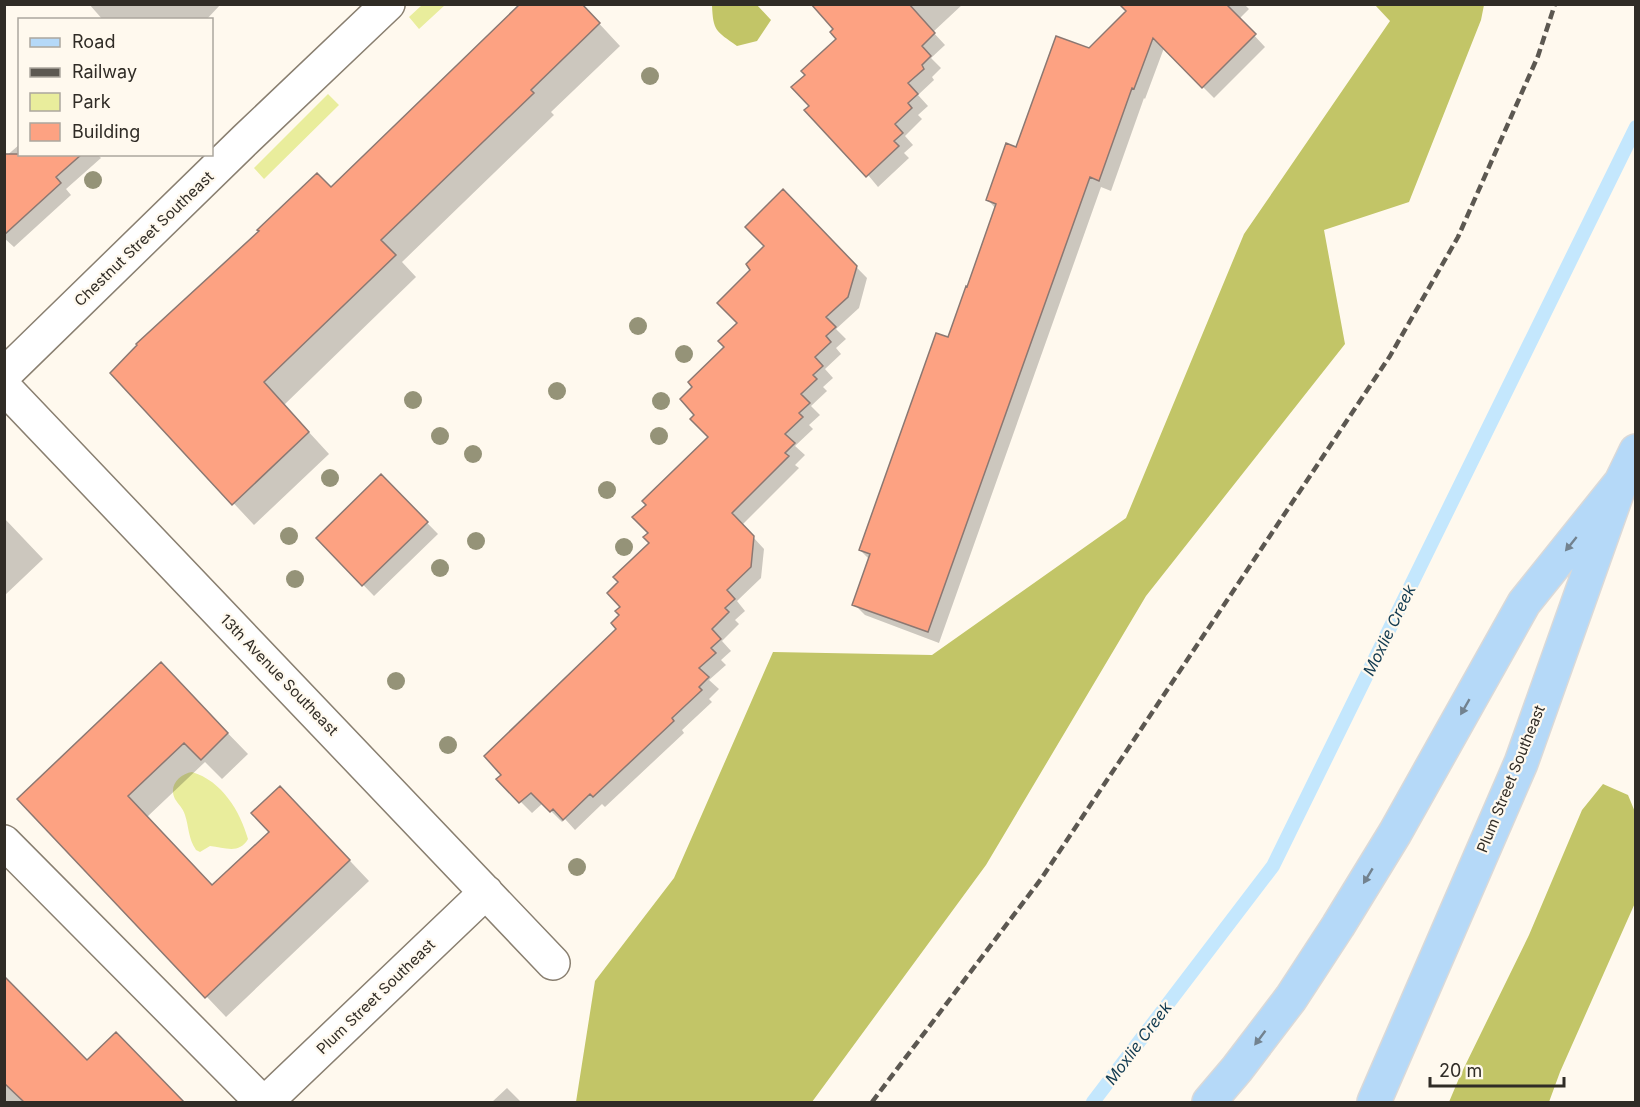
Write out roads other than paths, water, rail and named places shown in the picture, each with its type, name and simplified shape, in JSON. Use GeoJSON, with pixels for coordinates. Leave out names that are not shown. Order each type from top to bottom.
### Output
{"type":"FeatureCollection","features":[{"type":"Feature","properties":{"kind":"main road","name":"Plum Street Southeast"},"geometry":{"type":"LineString","coordinates":[[1374,1102],[1521,763],[1621,482],[1635,451]]}},
{"type":"Feature","properties":{"kind":"main road"},"geometry":{"type":"LineString","coordinates":[[1209,1102],[1291,998],[1338,926],[1395,833],[1524,603],[1621,482]]}},
{"type":"Feature","properties":{"kind":"street","name":"Chestnut Street Southeast"},"geometry":{"type":"LineString","coordinates":[[4,375],[388,4]]}},
{"type":"Feature","properties":{"kind":"street","name":"13th Avenue Southeast"},"geometry":{"type":"LineString","coordinates":[[4,387],[553,963]]}},
{"type":"Feature","properties":{"kind":"street"},"geometry":{"type":"LineString","coordinates":[[4,842],[264,1102]]}},
{"type":"Feature","properties":{"kind":"street","name":"Plum Street Southeast"},"geometry":{"type":"LineString","coordinates":[[264,1102],[486,892]]}},
{"type":"Feature","properties":{"kind":"waterway","name":"Moxlie Creek"},"geometry":{"type":"LineString","coordinates":[[1093,1102],[1273,866],[1636,127]]}},
{"type":"Feature","properties":{"kind":"railway"},"geometry":{"type":"LineString","coordinates":[[872,1102],[1041,879],[1390,356],[1458,237],[1538,56],[1555,4]]}}]}
